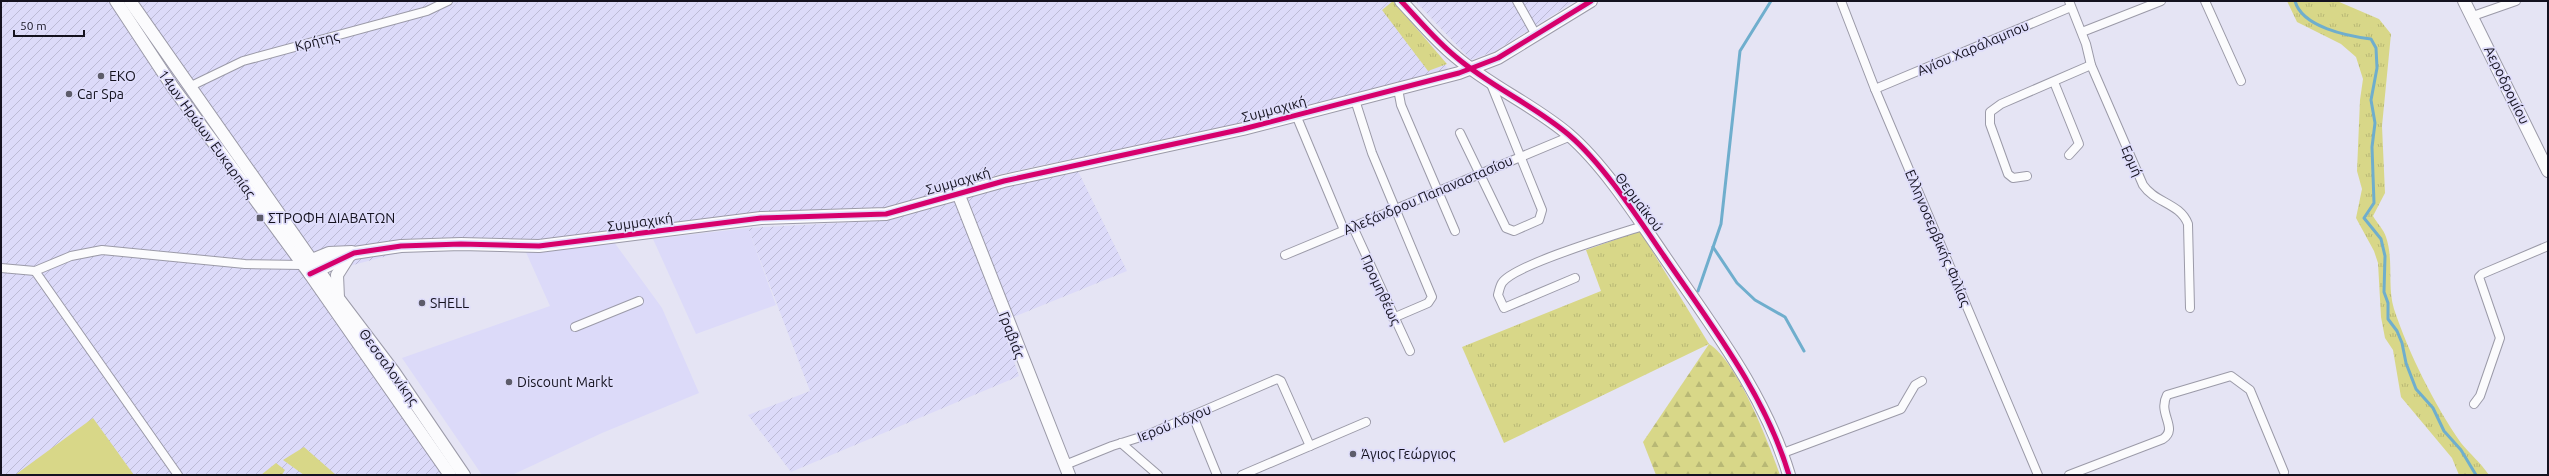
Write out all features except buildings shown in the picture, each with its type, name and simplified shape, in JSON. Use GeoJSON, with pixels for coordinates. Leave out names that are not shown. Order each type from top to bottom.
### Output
{"type":"FeatureCollection","features":[{"type":"Feature","properties":{"kind":"street","name":"14ων Ηρώων Ευκαρπίας"},"geometry":{"type":"LineString","coordinates":[[116,1],[172,86],[311,267]]}},
{"type":"Feature","properties":{"kind":"street","name":"14ων Ηρώων Ευκαρπίας"},"geometry":{"type":"LineString","coordinates":[[130,1],[311,267]]}},
{"type":"Feature","properties":{"kind":"street","name":"Κρήτης"},"geometry":{"type":"LineString","coordinates":[[189,87],[242,61],[427,11],[448,1]]}},
{"type":"Feature","properties":{"kind":"street","name":"Θερμαϊκού"},"geometry":{"type":"LineString","coordinates":[[1401,1],[1455,57],[1549,119],[1571,136],[1602,171],[1643,226],[1745,378],[1770,423],[1783,453],[1789,475]]}},
{"type":"Feature","properties":{"kind":"street"},"geometry":{"type":"LineString","coordinates":[[1517,1],[1536,35]]}},
{"type":"Feature","properties":{"kind":"street","name":"Συμμαχική"},"geometry":{"type":"LineString","coordinates":[[311,267],[356,252],[401,246],[461,244],[539,246],[792,216],[873,216],[1058,168],[1187,142],[1472,69],[1498,58],[1591,1]]}},
{"type":"Feature","properties":{"kind":"street","name":"Ελληνοσερβικής Φιλίας"},"geometry":{"type":"LineString","coordinates":[[1840,1],[1875,89],[2038,475]]}},
{"type":"Feature","properties":{"kind":"street"},"geometry":{"type":"LineString","coordinates":[[2082,32],[2161,1]]}},
{"type":"Feature","properties":{"kind":"street"},"geometry":{"type":"LineString","coordinates":[[2205,1],[2241,81]]}},
{"type":"Feature","properties":{"kind":"street","name":"Αεροδρομίου"},"geometry":{"type":"LineString","coordinates":[[2464,1],[2473,16],[2548,171]]}},
{"type":"Feature","properties":{"kind":"street"},"geometry":{"type":"LineString","coordinates":[[2473,16],[2516,1]]}},
{"type":"Feature","properties":{"kind":"street","name":"Αγίου Χαράλαμπου"},"geometry":{"type":"LineString","coordinates":[[1875,89],[2070,4]]}},
{"type":"Feature","properties":{"kind":"street","name":"Ερμή"},"geometry":{"type":"LineString","coordinates":[[2070,4],[2082,32],[2091,65],[2143,185],[2155,199],[2180,210],[2185,216],[2188,224],[2190,308]]}},
{"type":"Feature","properties":{"kind":"street"},"geometry":{"type":"LineString","coordinates":[[2027,176],[2013,178],[2008,174],[1990,124],[1990,112],[2001,104],[2091,65]]}},
{"type":"Feature","properties":{"kind":"street"},"geometry":{"type":"LineString","coordinates":[[1460,133],[1506,228],[1514,231],[1536,223],[1542,216],[1542,210],[1522,156],[1490,81]]}},
{"type":"Feature","properties":{"kind":"street"},"geometry":{"type":"LineString","coordinates":[[2054,82],[2079,144],[2069,156]]}},
{"type":"Feature","properties":{"kind":"street"},"geometry":{"type":"LineString","coordinates":[[1398,89],[1401,105],[1455,231]]}},
{"type":"Feature","properties":{"kind":"street"},"geometry":{"type":"LineString","coordinates":[[1355,100],[1372,153],[1432,296],[1431,300],[1393,318]]}},
{"type":"Feature","properties":{"kind":"street"},"geometry":{"type":"LineString","coordinates":[[1296,115],[1344,230]]}},
{"type":"Feature","properties":{"kind":"street","name":"Αλεξάνδρου Παπαναστασίου"},"geometry":{"type":"LineString","coordinates":[[1285,255],[1571,136]]}},
{"type":"Feature","properties":{"kind":"street","name":"Γραβιάς"},"geometry":{"type":"LineString","coordinates":[[958,193],[1067,470]]}},
{"type":"Feature","properties":{"kind":"street"},"geometry":{"type":"LineString","coordinates":[[1574,278],[1504,308],[1498,295],[1502,283],[1514,273],[1567,251],[1643,226]]}},
{"type":"Feature","properties":{"kind":"street","name":"Προμηθέως"},"geometry":{"type":"LineString","coordinates":[[1352,227],[1393,318],[1410,351]]}},
{"type":"Feature","properties":{"kind":"street"},"geometry":{"type":"LineString","coordinates":[[2474,404],[2480,396],[2500,338],[2480,277],[2482,274],[2548,246]]}},
{"type":"Feature","properties":{"kind":"street"},"geometry":{"type":"LineString","coordinates":[[1,268],[35,271],[71,256],[102,250],[245,264],[311,267]]}},
{"type":"Feature","properties":{"kind":"street"},"geometry":{"type":"LineString","coordinates":[[338,298],[339,270],[347,258],[356,252]]}},
{"type":"Feature","properties":{"kind":"street","name":"Θεσσαλονίκης"},"geometry":{"type":"LineString","coordinates":[[311,267],[338,298],[394,372],[464,475]]}},
{"type":"Feature","properties":{"kind":"street","name":"Θεσσαλονίκης"},"geometry":{"type":"LineString","coordinates":[[311,267],[450,475]]}},
{"type":"Feature","properties":{"kind":"street"},"geometry":{"type":"LineString","coordinates":[[35,271],[178,475]]}},
{"type":"Feature","properties":{"kind":"street"},"geometry":{"type":"LineString","coordinates":[[575,327],[639,301]]}},
{"type":"Feature","properties":{"kind":"street"},"geometry":{"type":"LineString","coordinates":[[2070,475],[2163,440],[2168,436],[2170,430],[2162,406],[2167,395],[2231,376],[2250,390],[2284,472]]}},
{"type":"Feature","properties":{"kind":"street","name":"Ιερού Λόχου"},"geometry":{"type":"LineString","coordinates":[[1067,470],[1121,443],[1193,416],[1277,379],[1281,381],[1310,446]]}},
{"type":"Feature","properties":{"kind":"street"},"geometry":{"type":"LineString","coordinates":[[1783,453],[1901,409],[1915,385],[1922,381]]}},
{"type":"Feature","properties":{"kind":"street"},"geometry":{"type":"LineString","coordinates":[[1193,416],[1217,475]]}},
{"type":"Feature","properties":{"kind":"street"},"geometry":{"type":"LineString","coordinates":[[1242,475],[1366,422]]}},
{"type":"Feature","properties":{"kind":"street"},"geometry":{"type":"LineString","coordinates":[[1121,443],[1158,475]]}},
{"type":"Feature","properties":{"kind":"shaded area"},"geometry":{"type":"Polygon","coordinates":[[[1,1],[1391,1],[1450,71],[1218,128],[1001,174],[877,211],[539,242],[402,252],[319,274],[352,329],[457,475],[1,475],[1,1]]]}},
{"type":"Feature","properties":{"kind":"shaded area"},"geometry":{"type":"Polygon","coordinates":[[[1415,1],[1575,1],[1495,51],[1471,60],[1415,1]]]}},
{"type":"Feature","properties":{"kind":"shaded area"},"geometry":{"type":"Polygon","coordinates":[[[1077,169],[1127,271],[1001,322],[1019,376],[791,472],[748,415],[810,391],[748,228],[875,221],[1077,169]]]}},
{"type":"Feature","properties":{"kind":"shaded area"},"geometry":{"type":"Polygon","coordinates":[[[748,228],[776,305],[696,334],[653,239],[748,228]]]}},
{"type":"Feature","properties":{"kind":"shaded area"},"geometry":{"type":"Polygon","coordinates":[[[614,242],[662,308],[699,393],[602,433],[512,475],[482,475],[402,358],[550,306],[525,250],[614,242]]]}},
{"type":"Feature","properties":{"kind":"green space"},"geometry":{"type":"Polygon","coordinates":[[[1393,1],[1447,64],[1428,71],[1382,10],[1393,1]]]}},
{"type":"Feature","properties":{"kind":"green space"},"geometry":{"type":"Polygon","coordinates":[[[2287,1],[2337,1],[2379,19],[2391,34],[2382,126],[2385,193],[2373,216],[2386,237],[2390,255],[2391,291],[2394,309],[2415,361],[2441,412],[2451,428],[2461,443],[2483,466],[2489,475],[2459,475],[2452,458],[2401,397],[2393,350],[2385,338],[2381,317],[2378,263],[2374,251],[2356,218],[2362,189],[2357,171],[2360,100],[2363,79],[2356,57],[2341,44],[2297,22],[2287,1]]]}},
{"type":"Feature","properties":{"kind":"green space"},"geometry":{"type":"Polygon","coordinates":[[[1640,231],[1709,344],[1504,443],[1462,347],[1601,291],[1586,250],[1640,231]]]}},
{"type":"Feature","properties":{"kind":"green space"},"geometry":{"type":"Polygon","coordinates":[[[1709,344],[1720,353],[1731,367],[1741,385],[1760,424],[1780,475],[1656,475],[1643,442],[1709,344]]]}},
{"type":"Feature","properties":{"kind":"green space"},"geometry":{"type":"Polygon","coordinates":[[[93,418],[134,475],[15,475],[93,418]]]}},
{"type":"Feature","properties":{"kind":"green space"},"geometry":{"type":"Polygon","coordinates":[[[304,447],[336,475],[304,475],[283,460],[304,447]]]}},
{"type":"Feature","properties":{"kind":"green space"},"geometry":{"type":"Polygon","coordinates":[[[276,463],[285,470],[282,475],[261,475],[276,463]]]}},
{"type":"Feature","properties":{"kind":"waterway"},"geometry":{"type":"LineString","coordinates":[[1698,291],[1721,224],[1740,51],[1771,1]]}},
{"type":"Feature","properties":{"kind":"waterway"},"geometry":{"type":"LineString","coordinates":[[2295,1],[2299,10],[2316,24],[2338,33],[2371,39],[2376,48],[2377,68],[2371,100],[2375,123],[2372,147],[2374,203],[2364,218],[2381,239],[2385,256],[2384,292],[2388,303],[2388,319],[2397,331],[2402,343],[2406,363],[2416,389],[2433,408],[2444,431],[2461,450],[2476,475]]}},
{"type":"Feature","properties":{"kind":"waterway"},"geometry":{"type":"LineString","coordinates":[[1713,247],[1737,283],[1755,300],[1785,317],[1804,351]]}},
{"type":"Feature","properties":{"kind":"cycle path"},"geometry":{"type":"LineString","coordinates":[[1401,1],[1449,51],[1469,68],[1556,124],[1582,147],[1608,176],[1718,334],[1735,361],[1766,416],[1779,445],[1789,475]]}},
{"type":"Feature","properties":{"kind":"cycle path"},"geometry":{"type":"LineString","coordinates":[[310,274],[354,253],[401,246],[461,244],[539,246],[761,218],[886,214],[1004,181],[1243,129],[1459,73],[1498,58],[1591,1]]}},
{"type":"Feature","properties":{"kind":"place","name":"ΕΚΟ"},"geometry":{"type":"Point","coordinates":[101,76]}},
{"type":"Feature","properties":{"kind":"place","name":"Car Spa"},"geometry":{"type":"Point","coordinates":[69,94]}},
{"type":"Feature","properties":{"kind":"place","name":"ΣΤΡΟΦΗ ΔΙΑΒΑΤΩΝ"},"geometry":{"type":"Point","coordinates":[260,218]}},
{"type":"Feature","properties":{"kind":"place","name":"SHELL"},"geometry":{"type":"Point","coordinates":[422,303]}},
{"type":"Feature","properties":{"kind":"place","name":"Discount Markt"},"geometry":{"type":"Point","coordinates":[509,382]}},
{"type":"Feature","properties":{"kind":"place","name":"Άγιος Γεώργιος"},"geometry":{"type":"Point","coordinates":[1353,454]}}]}
